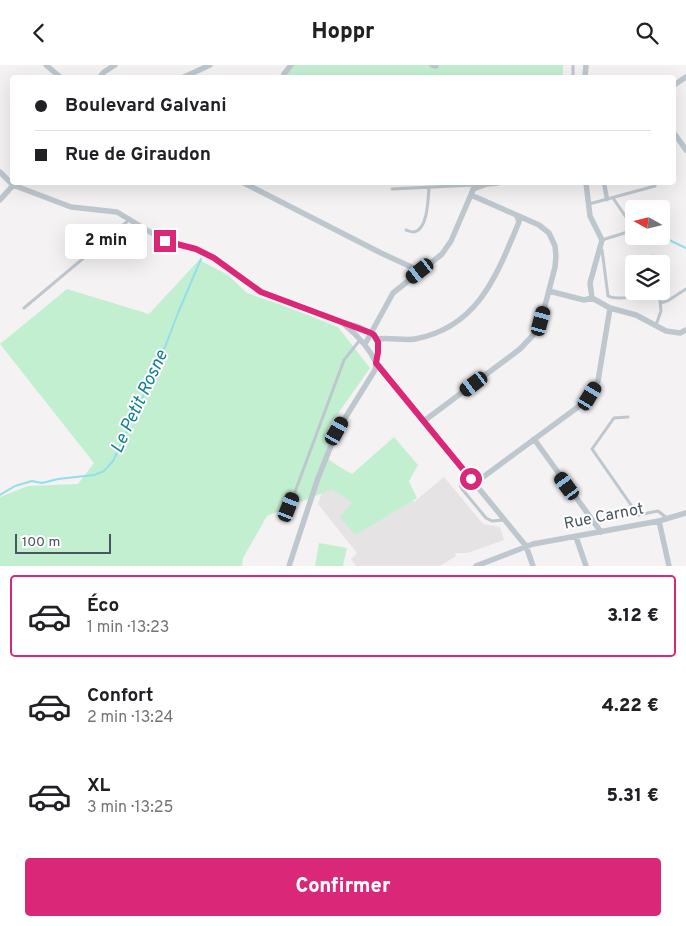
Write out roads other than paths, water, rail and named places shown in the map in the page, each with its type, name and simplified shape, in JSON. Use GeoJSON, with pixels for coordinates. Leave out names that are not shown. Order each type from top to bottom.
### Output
{"type":"FeatureCollection","features":[{"type":"Feature","properties":{"kind":"street"},"geometry":{"type":"LineString","coordinates":[[46,65],[58,75]]}},
{"type":"Feature","properties":{"kind":"street"},"geometry":{"type":"LineString","coordinates":[[102,75],[115,65]]}},
{"type":"Feature","properties":{"kind":"street"},"geometry":{"type":"LineString","coordinates":[[197,75],[210,65]]}},
{"type":"Feature","properties":{"kind":"street"},"geometry":{"type":"LineString","coordinates":[[676,136],[686,150]]}},
{"type":"Feature","properties":{"kind":"street"},"geometry":{"type":"LineString","coordinates":[[0,172],[10,181]]}},
{"type":"Feature","properties":{"kind":"street"},"geometry":{"type":"LineString","coordinates":[[0,200],[13,185]]}},
{"type":"Feature","properties":{"kind":"street"},"geometry":{"type":"LineString","coordinates":[[16,185],[71,207],[117,212],[165,241],[196,249],[219,261],[246,283],[261,292],[359,327],[371,333],[377,339],[378,347],[375,370],[337,431],[318,478],[290,566]]}},
{"type":"Feature","properties":{"kind":"street"},"geometry":{"type":"LineString","coordinates":[[249,185],[420,271]]}},
{"type":"Feature","properties":{"kind":"street"},"geometry":{"type":"LineString","coordinates":[[586,185],[590,216],[602,240],[590,283],[592,298]]}},
{"type":"Feature","properties":{"kind":"street"},"geometry":{"type":"LineString","coordinates":[[604,185],[607,199]]}},
{"type":"Feature","properties":{"kind":"street"},"geometry":{"type":"LineString","coordinates":[[363,342],[371,333],[393,293],[442,255],[474,188],[517,216],[540,225],[549,233],[555,246],[555,267],[541,321],[534,334],[520,349],[424,421]]}},
{"type":"Feature","properties":{"kind":"street"},"geometry":{"type":"LineString","coordinates":[[377,339],[406,340],[430,336],[440,332],[468,313],[483,297],[494,280],[520,222],[517,216]]}},
{"type":"Feature","properties":{"kind":"street"},"geometry":{"type":"LineString","coordinates":[[549,291],[584,300],[592,298],[610,308],[636,315],[673,333],[686,331]]}},
{"type":"Feature","properties":{"kind":"street"},"geometry":{"type":"LineString","coordinates":[[475,483],[582,404],[598,381],[610,308]]}},
{"type":"Feature","properties":{"kind":"street"},"geometry":{"type":"LineString","coordinates":[[344,323],[363,342],[371,352],[376,363],[526,546],[534,566]]}},
{"type":"Feature","properties":{"kind":"street"},"geometry":{"type":"LineString","coordinates":[[371,352],[378,347]]}},
{"type":"Feature","properties":{"kind":"street"},"geometry":{"type":"LineString","coordinates":[[534,439],[601,532]]}},
{"type":"Feature","properties":{"kind":"street","name":"Rue Carnot"},"geometry":{"type":"LineString","coordinates":[[476,566],[526,546],[660,521],[686,513]]}},
{"type":"Feature","properties":{"kind":"street"},"geometry":{"type":"LineString","coordinates":[[660,521],[669,566]]}},
{"type":"Feature","properties":{"kind":"street"},"geometry":{"type":"LineString","coordinates":[[576,537],[586,566]]}},
{"type":"Feature","properties":{"kind":"lane"},"geometry":{"type":"LineString","coordinates":[[589,204],[655,186]]}},
{"type":"Feature","properties":{"kind":"lane"},"geometry":{"type":"LineString","coordinates":[[406,230],[414,232],[424,222],[427,213],[429,188]]}},
{"type":"Feature","properties":{"kind":"lane"},"geometry":{"type":"LineString","coordinates":[[392,189],[474,188]]}},
{"type":"Feature","properties":{"kind":"lane"},"geometry":{"type":"LineString","coordinates":[[613,198],[625,216]]}},
{"type":"Feature","properties":{"kind":"lane"},"geometry":{"type":"LineString","coordinates":[[24,307],[129,220]]}},
{"type":"Feature","properties":{"kind":"lane"},"geometry":{"type":"LineString","coordinates":[[602,240],[625,232]]}},
{"type":"Feature","properties":{"kind":"lane"},"geometry":{"type":"LineString","coordinates":[[599,249],[602,250],[608,296],[613,298],[625,297]]}},
{"type":"Feature","properties":{"kind":"lane"},"geometry":{"type":"LineString","coordinates":[[661,303],[686,289]]}},
{"type":"Feature","properties":{"kind":"lane"},"geometry":{"type":"LineString","coordinates":[[656,326],[660,320],[660,300]]}},
{"type":"Feature","properties":{"kind":"lane"},"geometry":{"type":"LineString","coordinates":[[289,507],[344,360],[363,342]]}},
{"type":"Feature","properties":{"kind":"lane"},"geometry":{"type":"LineString","coordinates":[[628,417],[614,418],[592,449],[638,515],[658,511],[668,519]]}},
{"type":"Feature","properties":{"kind":"lane"},"geometry":{"type":"LineString","coordinates":[[465,471],[460,479],[460,487],[486,518],[492,521],[504,520]]}},
{"type":"Feature","properties":{"kind":"waterway","name":"Le Petit Rosne"},"geometry":{"type":"LineString","coordinates":[[670,240],[686,248]]}},
{"type":"Feature","properties":{"kind":"waterway","name":"Le Petit Rosne"},"geometry":{"type":"LineString","coordinates":[[0,495],[15,486],[32,481],[42,483],[58,479],[94,475],[104,471],[113,461],[160,360],[201,259]]}}]}
